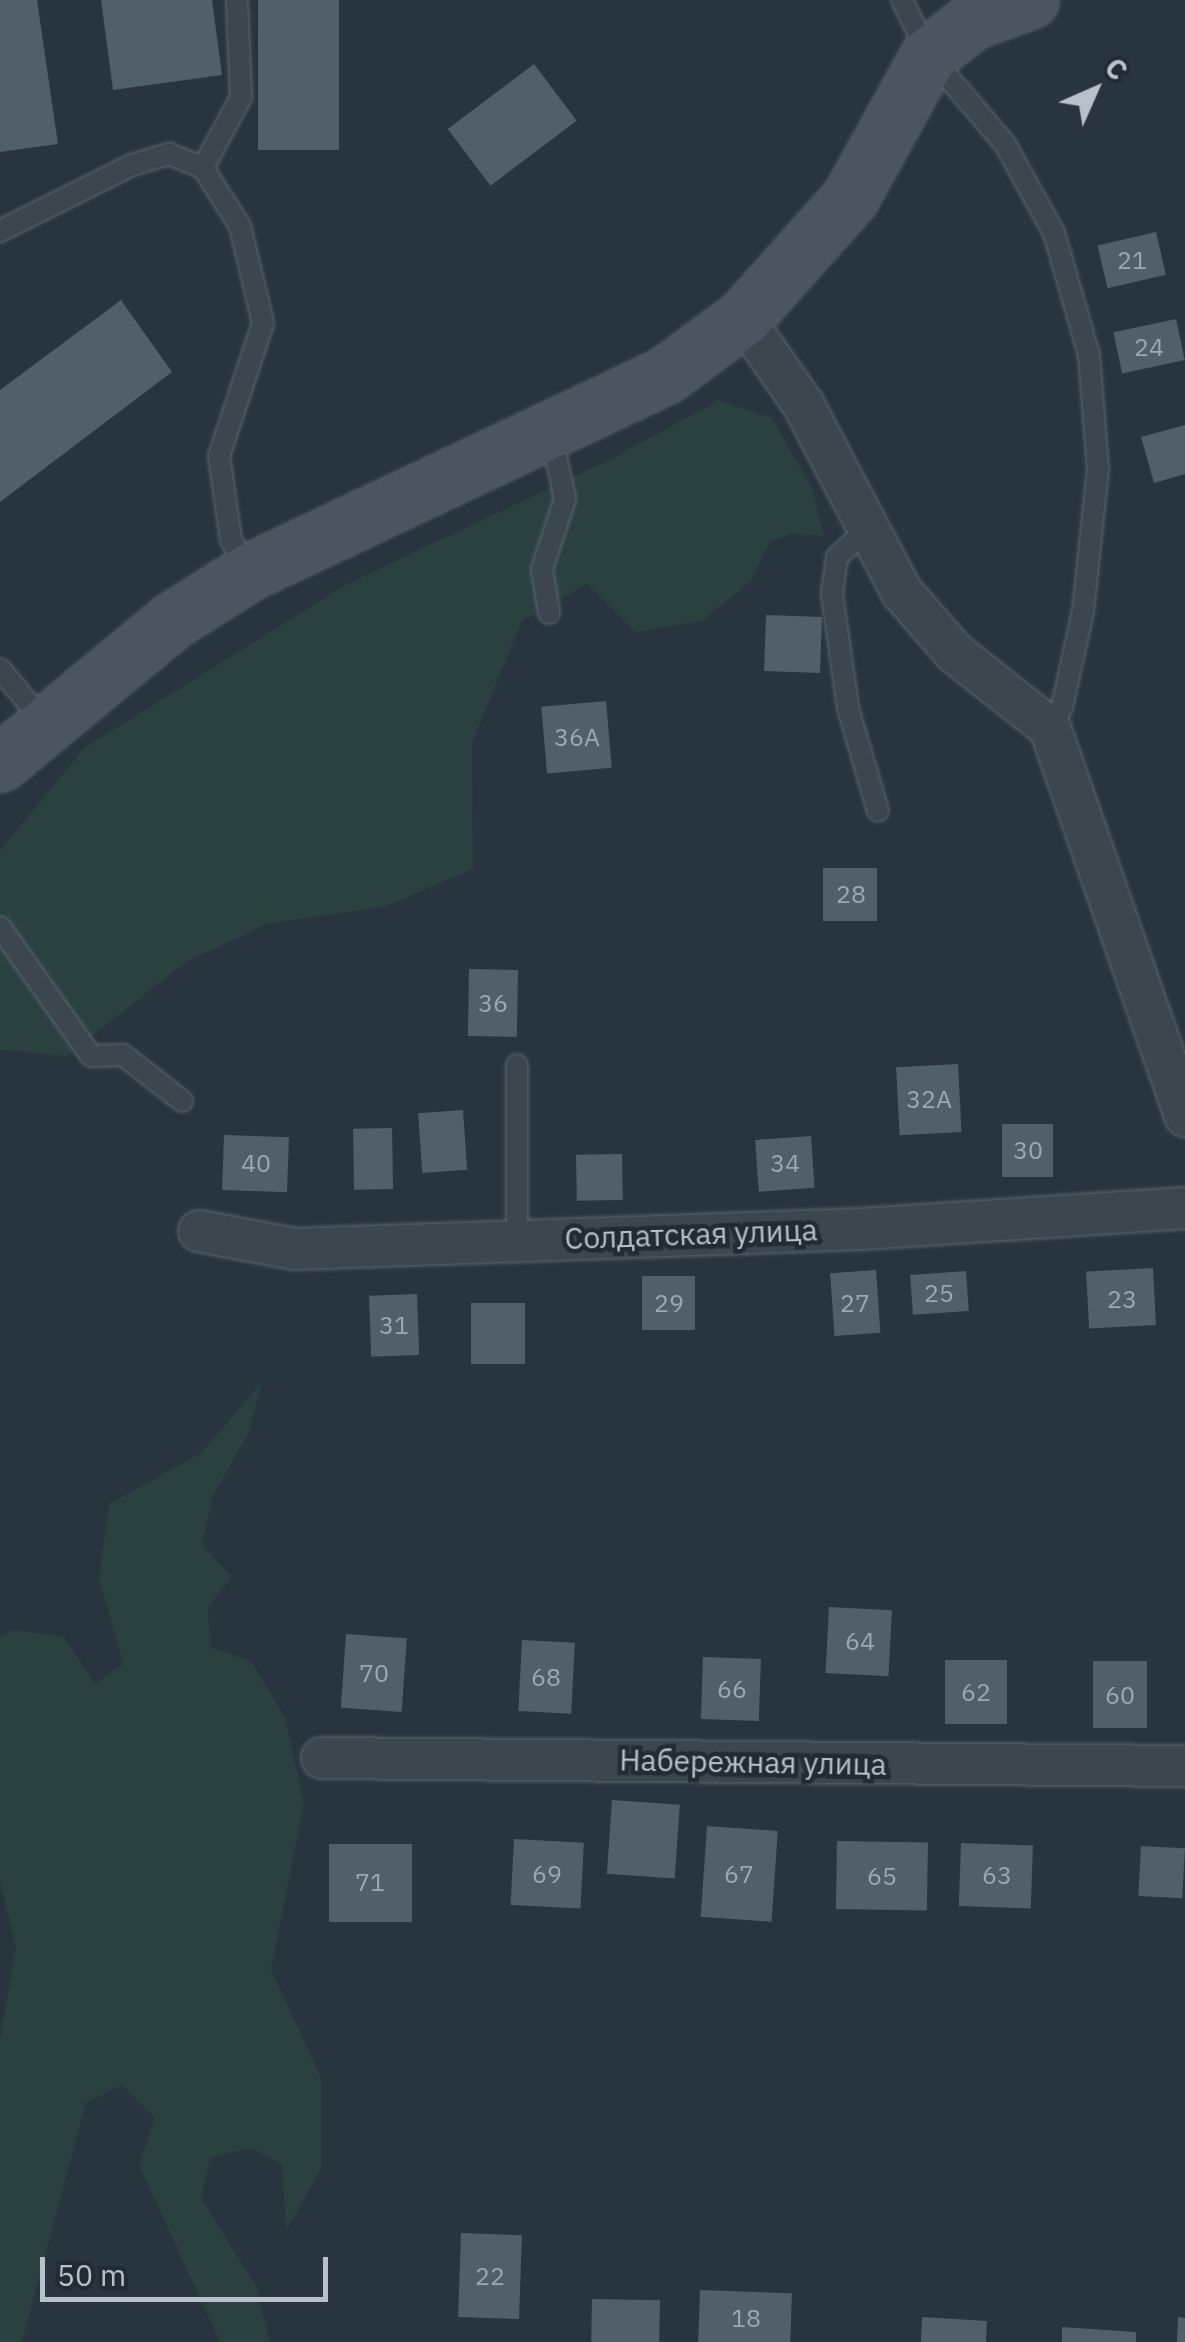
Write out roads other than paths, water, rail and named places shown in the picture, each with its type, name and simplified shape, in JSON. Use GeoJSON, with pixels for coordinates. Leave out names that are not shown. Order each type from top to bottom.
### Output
{"type":"FeatureCollection","features":[{"type":"Feature","properties":{"kind":"street"},"geometry":{"type":"LineString","coordinates":[[0,763],[173,620],[249,572],[549,426],[664,376],[743,318],[850,198],[929,55],[972,21],[1030,0]]}},
{"type":"Feature","properties":{"kind":"street"},"geometry":{"type":"LineString","coordinates":[[743,318],[803,404],[901,592],[955,653],[1050,728],[1185,1116]]}},
{"type":"Feature","properties":{"kind":"street","name":"Солдатская улица"},"geometry":{"type":"LineString","coordinates":[[199,1230],[294,1249],[862,1229],[1185,1208]]}},
{"type":"Feature","properties":{"kind":"street","name":"Набережная улица"},"geometry":{"type":"LineString","coordinates":[[322,1758],[1185,1766]]}},
{"type":"Feature","properties":{"kind":"lane"},"geometry":{"type":"LineString","coordinates":[[203,168],[241,97],[244,54],[237,0]]}},
{"type":"Feature","properties":{"kind":"lane"},"geometry":{"type":"LineString","coordinates":[[902,0],[929,55],[1005,144],[1054,233],[1089,354],[1098,469],[1083,611],[1062,707],[1050,728]]}},
{"type":"Feature","properties":{"kind":"lane"},"geometry":{"type":"LineString","coordinates":[[0,231],[132,165],[169,154],[203,168],[240,226],[263,322],[219,456],[231,540],[249,572]]}},
{"type":"Feature","properties":{"kind":"lane"},"geometry":{"type":"LineString","coordinates":[[549,426],[565,499],[542,569],[550,613]]}},
{"type":"Feature","properties":{"kind":"lane"},"geometry":{"type":"LineString","coordinates":[[868,528],[838,557],[832,594],[848,708],[878,811]]}},
{"type":"Feature","properties":{"kind":"lane"},"geometry":{"type":"LineString","coordinates":[[0,669],[45,722]]}},
{"type":"Feature","properties":{"kind":"lane"},"geometry":{"type":"LineString","coordinates":[[0,927],[92,1056],[122,1055],[182,1101]]}},
{"type":"Feature","properties":{"kind":"lane"},"geometry":{"type":"LineString","coordinates":[[517,1065],[517,1239]]}}]}
